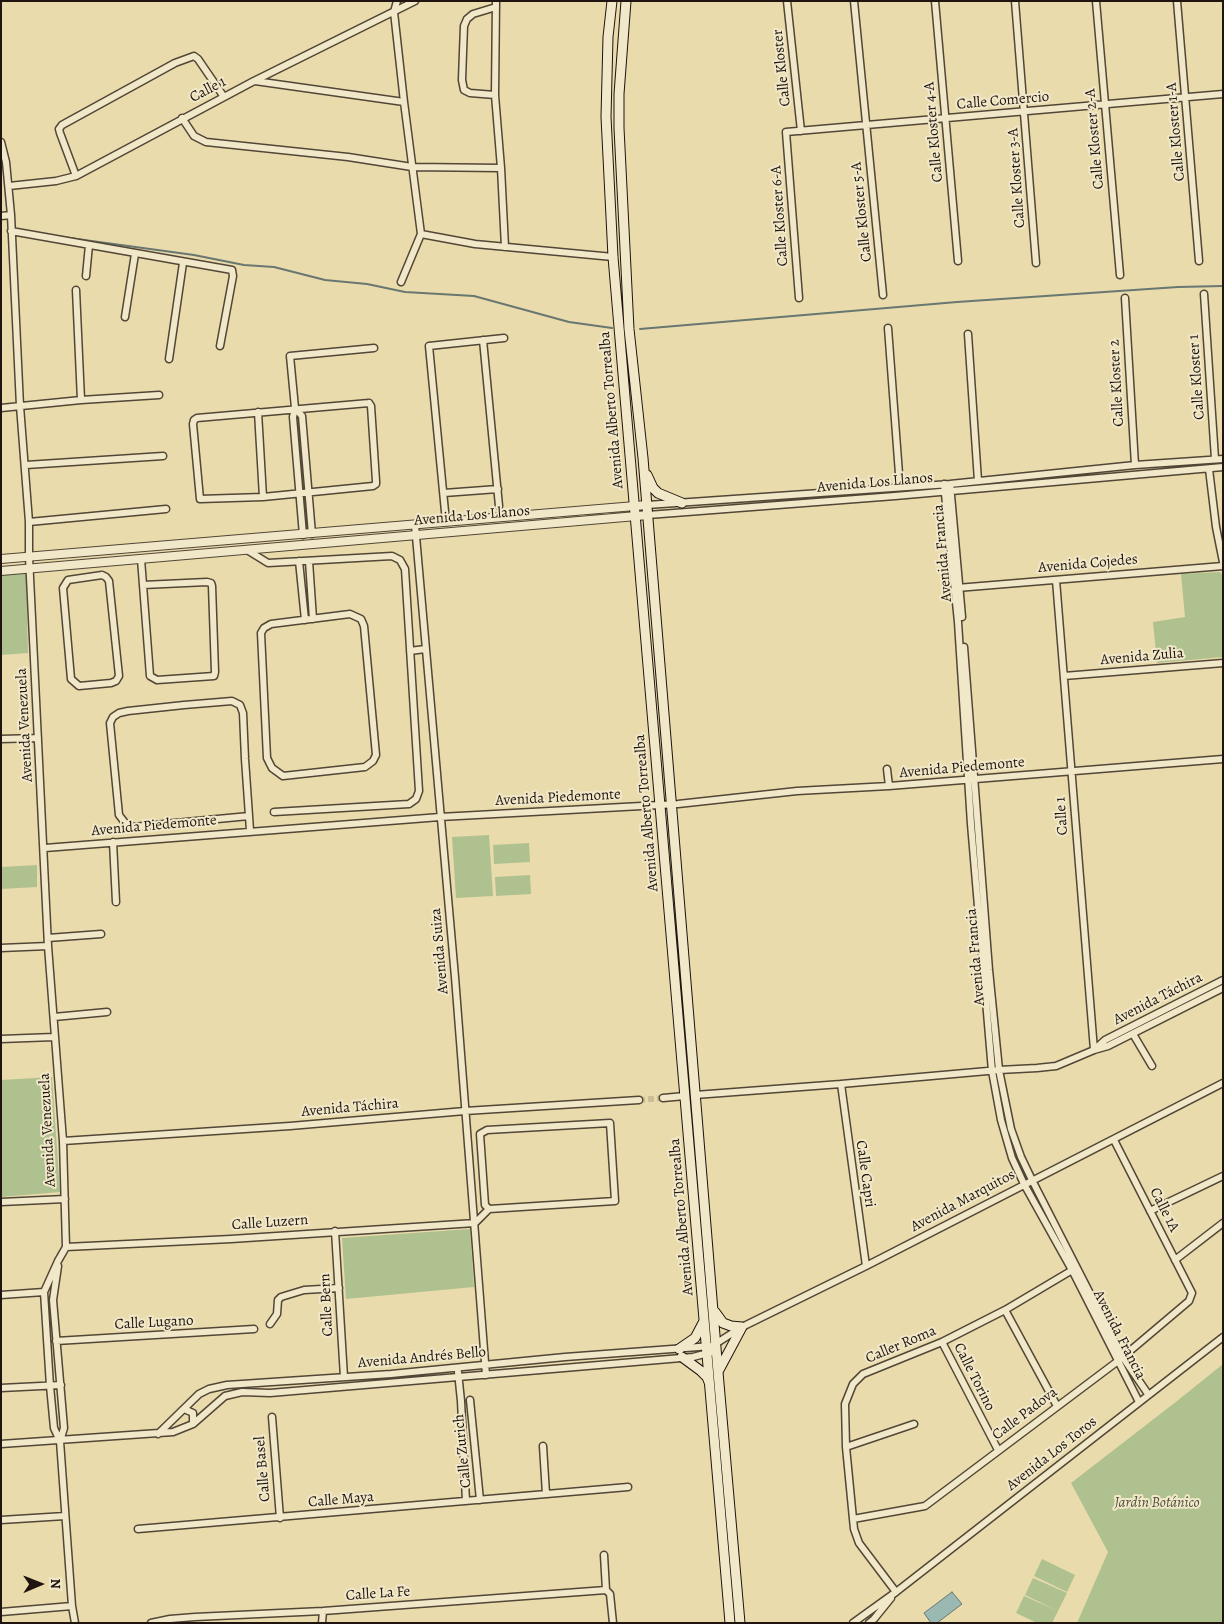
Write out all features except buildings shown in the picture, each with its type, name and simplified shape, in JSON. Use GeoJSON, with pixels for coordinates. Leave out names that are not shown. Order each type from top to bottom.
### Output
{"type":"FeatureCollection","features":[{"type":"Feature","properties":{"kind":"main road","name":"Avenida Alberto Torrealba"},"geometry":{"type":"LineString","coordinates":[[612,1],[608,37],[606,117],[613,257],[730,1623]]}},
{"type":"Feature","properties":{"kind":"main road","name":"Avenida Alberto Torrealba"},"geometry":{"type":"LineString","coordinates":[[626,1],[619,85],[619,128],[629,329],[648,515],[740,1623]]}},
{"type":"Feature","properties":{"kind":"main road"},"geometry":{"type":"LineString","coordinates":[[644,469],[650,484],[658,493],[682,503]]}},
{"type":"Feature","properties":{"kind":"main road"},"geometry":{"type":"LineString","coordinates":[[713,1306],[723,1323],[742,1327],[718,1372]]}},
{"type":"Feature","properties":{"kind":"main road"},"geometry":{"type":"LineString","coordinates":[[704,1321],[695,1338],[680,1353],[707,1376],[709,1384]]}},
{"type":"Feature","properties":{"kind":"street"},"geometry":{"type":"LineString","coordinates":[[396,1],[394,12],[421,234],[401,282]]}},
{"type":"Feature","properties":{"kind":"street","name":"Calle 1"},"geometry":{"type":"LineString","coordinates":[[9,186],[56,181],[76,176],[182,118],[415,1]]}},
{"type":"Feature","properties":{"kind":"street","name":"Calle Kloster"},"geometry":{"type":"LineString","coordinates":[[787,1],[801,131]]}},
{"type":"Feature","properties":{"kind":"street","name":"Calle Kloster 5-A"},"geometry":{"type":"LineString","coordinates":[[854,1],[883,295]]}},
{"type":"Feature","properties":{"kind":"street","name":"Calle Kloster 4-A"},"geometry":{"type":"LineString","coordinates":[[935,1],[958,261]]}},
{"type":"Feature","properties":{"kind":"street","name":"Calle Kloster 3-A"},"geometry":{"type":"LineString","coordinates":[[1015,1],[1036,263]]}},
{"type":"Feature","properties":{"kind":"street","name":"Calle Kloster 2-A"},"geometry":{"type":"LineString","coordinates":[[1096,1],[1120,275]]}},
{"type":"Feature","properties":{"kind":"street","name":"Calle Kloster 1-A"},"geometry":{"type":"LineString","coordinates":[[1177,1],[1199,260]]}},
{"type":"Feature","properties":{"kind":"street"},"geometry":{"type":"LineString","coordinates":[[495,95],[466,92],[463,88],[462,80],[466,21],[473,14],[496,4],[495,95],[505,247]]}},
{"type":"Feature","properties":{"kind":"street"},"geometry":{"type":"LineString","coordinates":[[76,176],[60,133],[59,129],[62,125],[176,63],[194,56],[224,97]]}},
{"type":"Feature","properties":{"kind":"street"},"geometry":{"type":"LineString","coordinates":[[254,81],[404,102]]}},
{"type":"Feature","properties":{"kind":"street","name":"Calle Comercio"},"geometry":{"type":"LineString","coordinates":[[786,132],[1223,94]]}},
{"type":"Feature","properties":{"kind":"street"},"geometry":{"type":"LineString","coordinates":[[182,118],[194,136],[206,142],[348,157],[412,167],[501,168]]}},
{"type":"Feature","properties":{"kind":"street","name":"Calle Kloster 6-A"},"geometry":{"type":"LineString","coordinates":[[786,132],[799,298]]}},
{"type":"Feature","properties":{"kind":"street","name":"Avenida Venezuela"},"geometry":{"type":"LineString","coordinates":[[1,142],[9,186],[20,406],[26,465],[48,946],[63,1141],[66,1247]]}},
{"type":"Feature","properties":{"kind":"street"},"geometry":{"type":"LineString","coordinates":[[1,216],[11,215]]}},
{"type":"Feature","properties":{"kind":"street"},"geometry":{"type":"LineString","coordinates":[[11,232],[232,270],[233,276],[220,346]]}},
{"type":"Feature","properties":{"kind":"street"},"geometry":{"type":"LineString","coordinates":[[421,234],[475,244],[613,257]]}},
{"type":"Feature","properties":{"kind":"street"},"geometry":{"type":"LineString","coordinates":[[86,276],[89,245]]}},
{"type":"Feature","properties":{"kind":"street"},"geometry":{"type":"LineString","coordinates":[[125,317],[135,254]]}},
{"type":"Feature","properties":{"kind":"street"},"geometry":{"type":"LineString","coordinates":[[169,359],[183,263]]}},
{"type":"Feature","properties":{"kind":"street"},"geometry":{"type":"LineString","coordinates":[[76,290],[80,400]]}},
{"type":"Feature","properties":{"kind":"street","name":"Calle Kloster 1"},"geometry":{"type":"LineString","coordinates":[[1204,294],[1215,460]]}},
{"type":"Feature","properties":{"kind":"street","name":"Calle Kloster 2"},"geometry":{"type":"LineString","coordinates":[[1125,298],[1135,465]]}},
{"type":"Feature","properties":{"kind":"street","name":"Avenida Los Llanos"},"geometry":{"type":"LineString","coordinates":[[888,328],[900,487]]}},
{"type":"Feature","properties":{"kind":"street"},"geometry":{"type":"LineString","coordinates":[[968,334],[978,481]]}},
{"type":"Feature","properties":{"kind":"street"},"geometry":{"type":"LineString","coordinates":[[446,522],[429,346],[504,338]]}},
{"type":"Feature","properties":{"kind":"street"},"geometry":{"type":"LineString","coordinates":[[483,340],[499,506]]}},
{"type":"Feature","properties":{"kind":"street"},"geometry":{"type":"LineString","coordinates":[[303,535],[293,417],[296,408],[290,356],[374,348]]}},
{"type":"Feature","properties":{"kind":"street"},"geometry":{"type":"LineString","coordinates":[[1,408],[158,395]]}},
{"type":"Feature","properties":{"kind":"street"},"geometry":{"type":"LineString","coordinates":[[368,403],[371,406],[376,484],[373,486],[299,494],[200,499],[194,420],[197,418],[296,408],[368,403]]}},
{"type":"Feature","properties":{"kind":"street"},"geometry":{"type":"LineString","coordinates":[[296,408],[302,416],[312,534]]}},
{"type":"Feature","properties":{"kind":"street"},"geometry":{"type":"LineString","coordinates":[[258,412],[263,497]]}},
{"type":"Feature","properties":{"kind":"street"},"geometry":{"type":"LineString","coordinates":[[26,465],[163,456]]}},
{"type":"Feature","properties":{"kind":"street","name":"Avenida Los Llanos"},"geometry":{"type":"LineString","coordinates":[[1,559],[647,505],[900,487],[947,488],[978,481],[1135,465],[1223,459]]}},
{"type":"Feature","properties":{"kind":"street","name":"Avenida Los Llanos"},"geometry":{"type":"LineString","coordinates":[[1,571],[947,488],[1223,468]]}},
{"type":"Feature","properties":{"kind":"street"},"geometry":{"type":"LineString","coordinates":[[1209,469],[1216,527],[1223,562]]}},
{"type":"Feature","properties":{"kind":"street","name":"Avenida Francia"},"geometry":{"type":"LineString","coordinates":[[947,488],[1001,1120],[1012,1158],[1024,1184],[1074,1269]]}},
{"type":"Feature","properties":{"kind":"street"},"geometry":{"type":"LineString","coordinates":[[444,493],[498,489]]}},
{"type":"Feature","properties":{"kind":"street"},"geometry":{"type":"LineString","coordinates":[[29,522],[166,509]]}},
{"type":"Feature","properties":{"kind":"street","name":"Avenida Suiza"},"geometry":{"type":"LineString","coordinates":[[415,525],[455,978],[486,1375]]}},
{"type":"Feature","properties":{"kind":"street"},"geometry":{"type":"LineString","coordinates":[[247,550],[268,563],[392,556],[400,560],[405,569],[419,791],[416,799],[410,804],[274,812]]}},
{"type":"Feature","properties":{"kind":"street"},"geometry":{"type":"LineString","coordinates":[[141,559],[143,586],[150,676],[157,680],[214,676],[211,583],[143,586]]}},
{"type":"Feature","properties":{"kind":"street"},"geometry":{"type":"LineString","coordinates":[[309,561],[313,619]]}},
{"type":"Feature","properties":{"kind":"street"},"geometry":{"type":"LineString","coordinates":[[299,562],[305,620]]}},
{"type":"Feature","properties":{"kind":"street"},"geometry":{"type":"LineString","coordinates":[[81,564],[83,577]]}},
{"type":"Feature","properties":{"kind":"street","name":"Avenida Cojedes"},"geometry":{"type":"LineString","coordinates":[[957,588],[1223,566]]}},
{"type":"Feature","properties":{"kind":"street"},"geometry":{"type":"LineString","coordinates":[[102,575],[108,581],[119,673],[118,679],[114,682],[82,686],[75,684],[71,679],[63,588],[68,580],[83,577],[102,575]]}},
{"type":"Feature","properties":{"kind":"street","name":"Calle 1"},"geometry":{"type":"LineString","coordinates":[[1056,580],[1094,1050]]}},
{"type":"Feature","properties":{"kind":"street"},"geometry":{"type":"LineString","coordinates":[[350,614],[358,617],[364,624],[377,752],[373,761],[365,767],[283,776],[272,768],[267,758],[260,636],[264,628],[271,624],[305,620],[350,614]]}},
{"type":"Feature","properties":{"kind":"street"},"geometry":{"type":"LineString","coordinates":[[410,651],[425,649]]}},
{"type":"Feature","properties":{"kind":"street","name":"Avenida Zulia"},"geometry":{"type":"LineString","coordinates":[[1064,676],[1223,663]]}},
{"type":"Feature","properties":{"kind":"street"},"geometry":{"type":"LineString","coordinates":[[249,816],[133,827],[126,824],[120,818],[118,806],[110,723],[113,717],[128,711],[176,705],[232,701],[237,703],[243,713],[250,831]]}},
{"type":"Feature","properties":{"kind":"street"},"geometry":{"type":"LineString","coordinates":[[1,739],[38,738]]}},
{"type":"Feature","properties":{"kind":"street","name":"Avenida Piedemonte"},"geometry":{"type":"LineString","coordinates":[[44,848],[440,817],[671,804],[797,792],[1223,759]]}},
{"type":"Feature","properties":{"kind":"street"},"geometry":{"type":"LineString","coordinates":[[887,769],[889,786]]}},
{"type":"Feature","properties":{"kind":"street"},"geometry":{"type":"LineString","coordinates":[[112,842],[116,902]]}},
{"type":"Feature","properties":{"kind":"street"},"geometry":{"type":"LineString","coordinates":[[48,938],[101,934]]}},
{"type":"Feature","properties":{"kind":"street"},"geometry":{"type":"LineString","coordinates":[[1,948],[48,946]]}},
{"type":"Feature","properties":{"kind":"street","name":"Avenida Táchira"},"geometry":{"type":"LineString","coordinates":[[1107,1043],[1223,980]]}},
{"type":"Feature","properties":{"kind":"street"},"geometry":{"type":"LineString","coordinates":[[696,1095],[1056,1066],[1107,1043],[1133,1034],[1223,988]]}},
{"type":"Feature","properties":{"kind":"street"},"geometry":{"type":"LineString","coordinates":[[54,1016],[107,1012]]}},
{"type":"Feature","properties":{"kind":"street"},"geometry":{"type":"LineString","coordinates":[[1133,1034],[1152,1066]]}},
{"type":"Feature","properties":{"kind":"street"},"geometry":{"type":"LineString","coordinates":[[1,1039],[54,1037]]}},
{"type":"Feature","properties":{"kind":"street","name":"Avenida Francia"},"geometry":{"type":"LineString","coordinates":[[996,1070],[1021,1158],[1074,1269],[1120,1358],[1139,1402]]}},
{"type":"Feature","properties":{"kind":"street","name":"Avenida Marquitos"},"geometry":{"type":"LineString","coordinates":[[707,1351],[742,1327],[866,1266],[1223,1083]]}},
{"type":"Feature","properties":{"kind":"street","name":"Calle Capri"},"geometry":{"type":"LineString","coordinates":[[840,1084],[866,1266]]}},
{"type":"Feature","properties":{"kind":"street"},"geometry":{"type":"LineString","coordinates":[[663,1098],[685,1096]]}},
{"type":"Feature","properties":{"kind":"street","name":"Avenida Táchira"},"geometry":{"type":"LineString","coordinates":[[63,1141],[639,1100]]}},
{"type":"Feature","properties":{"kind":"street"},"geometry":{"type":"LineString","coordinates":[[475,1223],[489,1208],[615,1201],[610,1123],[488,1130],[480,1134],[485,1205],[489,1208]]}},
{"type":"Feature","properties":{"kind":"street","name":"Calle 1A"},"geometry":{"type":"LineString","coordinates":[[1114,1140],[1192,1293]]}},
{"type":"Feature","properties":{"kind":"street"},"geometry":{"type":"LineString","coordinates":[[1150,1211],[1223,1176]]}},
{"type":"Feature","properties":{"kind":"street"},"geometry":{"type":"LineString","coordinates":[[1,1202],[65,1199]]}},
{"type":"Feature","properties":{"kind":"street","name":"Calle Luzern"},"geometry":{"type":"LineString","coordinates":[[66,1247],[230,1239],[475,1223]]}},
{"type":"Feature","properties":{"kind":"street"},"geometry":{"type":"LineString","coordinates":[[1175,1260],[1223,1223]]}},
{"type":"Feature","properties":{"kind":"street","name":"Calle Bern"},"geometry":{"type":"LineString","coordinates":[[335,1231],[344,1377]]}},
{"type":"Feature","properties":{"kind":"street"},"geometry":{"type":"LineString","coordinates":[[60,1441],[54,1428],[44,1292],[66,1247]]}},
{"type":"Feature","properties":{"kind":"street"},"geometry":{"type":"LineString","coordinates":[[58,1261],[53,1300],[64,1428],[60,1441],[65,1516],[75,1623]]}},
{"type":"Feature","properties":{"kind":"street","name":"Caller Roma"},"geometry":{"type":"LineString","coordinates":[[896,1592],[858,1543],[853,1519],[846,1447],[845,1404],[853,1384],[863,1374],[942,1342],[1005,1310],[1074,1269]]}},
{"type":"Feature","properties":{"kind":"street"},"geometry":{"type":"LineString","coordinates":[[270,1324],[277,1314],[278,1300],[281,1297],[304,1290],[339,1288]]}},
{"type":"Feature","properties":{"kind":"street"},"geometry":{"type":"LineString","coordinates":[[1,1295],[44,1292]]}},
{"type":"Feature","properties":{"kind":"street","name":"Calle Padova"},"geometry":{"type":"LineString","coordinates":[[853,1519],[925,1506],[1120,1358],[1189,1301],[1192,1293]]}},
{"type":"Feature","properties":{"kind":"street"},"geometry":{"type":"LineString","coordinates":[[1005,1310],[1057,1406]]}},
{"type":"Feature","properties":{"kind":"street","name":"Calle Lugano"},"geometry":{"type":"LineString","coordinates":[[56,1341],[254,1329]]}},
{"type":"Feature","properties":{"kind":"street","name":"Avenida Los Toros"},"geometry":{"type":"LineString","coordinates":[[896,1592],[1223,1337]]}},
{"type":"Feature","properties":{"kind":"street","name":"Calle Torino"},"geometry":{"type":"LineString","coordinates":[[942,1342],[998,1450]]}},
{"type":"Feature","properties":{"kind":"street","name":"Avenida Andrés Bello"},"geometry":{"type":"LineString","coordinates":[[158,1434],[199,1394],[219,1386],[456,1367],[707,1351]]}},
{"type":"Feature","properties":{"kind":"street","name":"Avenida Andrés Bello"},"geometry":{"type":"LineString","coordinates":[[1,1444],[173,1432],[193,1424],[220,1400],[237,1393],[270,1393],[486,1375],[680,1353]]}},
{"type":"Feature","properties":{"kind":"street","name":"Avenida Francia"},"geometry":{"type":"LineString","coordinates":[[1120,1358],[1148,1394]]}},
{"type":"Feature","properties":{"kind":"street","name":"Calle Zurich"},"geometry":{"type":"LineString","coordinates":[[456,1367],[461,1401],[466,1501]]}},
{"type":"Feature","properties":{"kind":"street"},"geometry":{"type":"LineString","coordinates":[[1,1388],[61,1385]]}},
{"type":"Feature","properties":{"kind":"street","name":"Calle Zurich"},"geometry":{"type":"LineString","coordinates":[[470,1400],[480,1500]]}},
{"type":"Feature","properties":{"kind":"street"},"geometry":{"type":"LineString","coordinates":[[184,1409],[193,1413],[193,1424]]}},
{"type":"Feature","properties":{"kind":"street"},"geometry":{"type":"LineString","coordinates":[[177,1416],[178,1424],[182,1429]]}},
{"type":"Feature","properties":{"kind":"street","name":"Calle Basel"},"geometry":{"type":"LineString","coordinates":[[272,1417],[280,1518]]}},
{"type":"Feature","properties":{"kind":"street"},"geometry":{"type":"LineString","coordinates":[[846,1447],[914,1424]]}},
{"type":"Feature","properties":{"kind":"street"},"geometry":{"type":"LineString","coordinates":[[543,1446],[546,1494]]}},
{"type":"Feature","properties":{"kind":"street","name":"Calle Maya"},"geometry":{"type":"LineString","coordinates":[[138,1529],[628,1487]]}},
{"type":"Feature","properties":{"kind":"street"},"geometry":{"type":"LineString","coordinates":[[1,1520],[65,1516]]}},
{"type":"Feature","properties":{"kind":"street"},"geometry":{"type":"LineString","coordinates":[[604,1556],[606,1590],[610,1594],[612,1623]]}},
{"type":"Feature","properties":{"kind":"street","name":"Calle La Fe"},"geometry":{"type":"LineString","coordinates":[[151,1623],[195,1617],[324,1611],[606,1590]]}},
{"type":"Feature","properties":{"kind":"street"},"geometry":{"type":"LineString","coordinates":[[853,1623],[896,1592]]}},
{"type":"Feature","properties":{"kind":"street"},"geometry":{"type":"LineString","coordinates":[[869,1623],[896,1592]]}},
{"type":"Feature","properties":{"kind":"street"},"geometry":{"type":"LineString","coordinates":[[1,1612],[72,1606]]}},
{"type":"Feature","properties":{"kind":"street"},"geometry":{"type":"LineString","coordinates":[[322,1623],[324,1611]]}},
{"type":"Feature","properties":{"kind":"green space"},"geometry":{"type":"Polygon","coordinates":[[[1220,572],[1223,576],[1223,657],[1157,663],[1153,622],[1185,617],[1181,574],[1220,572]]]}},
{"type":"Feature","properties":{"kind":"green space"},"geometry":{"type":"Polygon","coordinates":[[[26,573],[28,653],[1,655],[1,575],[26,573]]]}},
{"type":"Feature","properties":{"kind":"green space"},"geometry":{"type":"Polygon","coordinates":[[[489,835],[493,896],[456,898],[452,837],[489,835]]]}},
{"type":"Feature","properties":{"kind":"green space"},"geometry":{"type":"Polygon","coordinates":[[[529,843],[530,862],[494,864],[493,845],[529,843]]]}},
{"type":"Feature","properties":{"kind":"green space"},"geometry":{"type":"Polygon","coordinates":[[[37,865],[37,887],[1,889],[1,867],[37,865]]]}},
{"type":"Feature","properties":{"kind":"green space"},"geometry":{"type":"Polygon","coordinates":[[[530,875],[531,894],[496,896],[495,877],[530,875]]]}},
{"type":"Feature","properties":{"kind":"green space"},"geometry":{"type":"Polygon","coordinates":[[[52,1077],[60,1192],[1,1197],[1,1080],[52,1077]]]}},
{"type":"Feature","properties":{"kind":"green space"},"geometry":{"type":"Polygon","coordinates":[[[470,1229],[474,1287],[346,1299],[342,1238],[470,1229]]]}},
{"type":"Feature","properties":{"kind":"green space","name":"Jardín Botánico"},"geometry":{"type":"Polygon","coordinates":[[[1223,1364],[1223,1623],[1077,1623],[1108,1552],[1071,1483],[1223,1364]]]}},
{"type":"Feature","properties":{"kind":"green space"},"geometry":{"type":"Polygon","coordinates":[[[1042,1559],[1075,1575],[1067,1592],[1034,1576],[1042,1559]]]}},
{"type":"Feature","properties":{"kind":"green space"},"geometry":{"type":"Polygon","coordinates":[[[1033,1578],[1067,1593],[1058,1611],[1025,1595],[1033,1578]]]}},
{"type":"Feature","properties":{"kind":"green space"},"geometry":{"type":"Polygon","coordinates":[[[1024,1596],[1058,1611],[1052,1623],[1037,1623],[1016,1613],[1024,1596]]]}},
{"type":"Feature","properties":{"kind":"water"},"geometry":{"type":"Polygon","coordinates":[[[952,1592],[962,1604],[937,1623],[931,1623],[924,1613],[952,1592]]]}},
{"type":"Feature","properties":{"kind":"waterway"},"geometry":{"type":"LineString","coordinates":[[55,236],[194,255],[244,265],[274,267],[325,280],[367,284],[405,292],[474,296],[569,322],[612,328]]}},
{"type":"Feature","properties":{"kind":"waterway"},"geometry":{"type":"LineString","coordinates":[[640,329],[957,302],[1178,287],[1223,286]]}},
{"type":"Feature","properties":{"kind":"tunnel"},"geometry":{"type":"LineString","coordinates":[[639,1100],[663,1098]]}}]}
